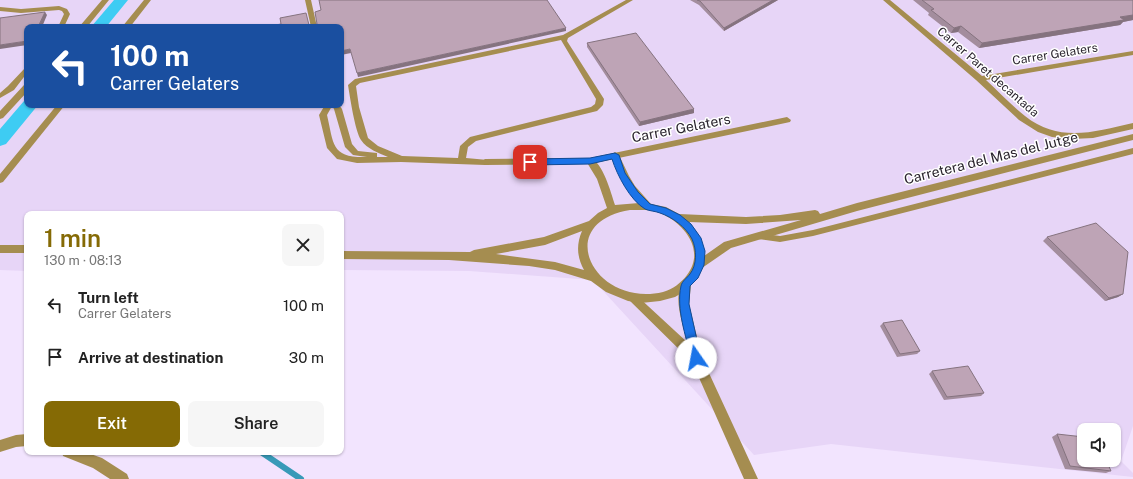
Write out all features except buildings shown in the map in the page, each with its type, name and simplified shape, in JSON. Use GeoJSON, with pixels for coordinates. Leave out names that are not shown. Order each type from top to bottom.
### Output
{"type":"FeatureCollection","features":[{"type":"Feature","properties":{"kind":"street"},"geometry":{"type":"LineString","coordinates":[[86,24],[106,0]]}},
{"type":"Feature","properties":{"kind":"street"},"geometry":{"type":"LineString","coordinates":[[128,24],[148,0]]}},
{"type":"Feature","properties":{"kind":"street","name":"Carrer Paret decantada"},"geometry":{"type":"LineString","coordinates":[[886,0],[980,78],[1024,120],[1036,129],[1074,137],[1133,126]]}},
{"type":"Feature","properties":{"kind":"street","name":"Carrer Gelaters"},"geometry":{"type":"LineString","coordinates":[[980,78],[1133,53]]}},
{"type":"Feature","properties":{"kind":"street"},"geometry":{"type":"LineString","coordinates":[[0,116],[24,90]]}},
{"type":"Feature","properties":{"kind":"street"},"geometry":{"type":"LineString","coordinates":[[0,180],[59,108]]}},
{"type":"Feature","properties":{"kind":"street","name":"Carrer Gelaters"},"geometry":{"type":"LineString","coordinates":[[485,162],[590,161],[787,120]]}},
{"type":"Feature","properties":{"kind":"street","name":"Carretera del Mas del Jutge"},"geometry":{"type":"LineString","coordinates":[[699,265],[728,245],[857,206],[1133,137]]}},
{"type":"Feature","properties":{"kind":"street"},"geometry":{"type":"LineString","coordinates":[[615,155],[622,174],[635,194],[648,206]]}},
{"type":"Feature","properties":{"kind":"street"},"geometry":{"type":"LineString","coordinates":[[590,161],[600,172],[606,186],[612,210]]}},
{"type":"Feature","properties":{"kind":"street"},"geometry":{"type":"LineString","coordinates":[[344,255],[463,256],[549,265],[593,277],[610,289],[631,297],[643,298],[667,295],[686,285],[694,275],[699,265],[700,251],[696,238],[688,227],[676,217],[663,210],[648,206],[630,206],[612,210],[600,216],[591,224],[585,234],[582,244],[582,255],[586,266],[593,277]]}},
{"type":"Feature","properties":{"kind":"street","name":"Carretera del Mas del Jutge"},"geometry":{"type":"LineString","coordinates":[[676,217],[714,221],[750,221],[803,216],[857,206]]}},
{"type":"Feature","properties":{"kind":"street"},"geometry":{"type":"LineString","coordinates":[[463,256],[545,241],[591,224]]}},
{"type":"Feature","properties":{"kind":"street"},"geometry":{"type":"LineString","coordinates":[[0,249],[24,249]]}},
{"type":"Feature","properties":{"kind":"street"},"geometry":{"type":"LineString","coordinates":[[686,285],[684,304],[696,358],[751,479]]}},
{"type":"Feature","properties":{"kind":"street"},"geometry":{"type":"LineString","coordinates":[[631,297],[696,358]]}},
{"type":"Feature","properties":{"kind":"street"},"geometry":{"type":"LineString","coordinates":[[0,446],[24,440]]}},
{"type":"Feature","properties":{"kind":"street"},"geometry":{"type":"LineString","coordinates":[[76,455],[97,463],[122,479]]}},
{"type":"Feature","properties":{"kind":"lane"},"geometry":{"type":"LineString","coordinates":[[308,0],[313,24]]}},
{"type":"Feature","properties":{"kind":"lane"},"geometry":{"type":"LineString","coordinates":[[401,159],[375,148],[364,139],[355,107],[352,85],[358,81],[565,37],[630,0]]}},
{"type":"Feature","properties":{"kind":"lane"},"geometry":{"type":"LineString","coordinates":[[0,9],[21,10],[59,8],[65,10],[67,14],[62,24]]}},
{"type":"Feature","properties":{"kind":"lane"},"geometry":{"type":"LineString","coordinates":[[460,162],[464,146],[473,139],[594,109],[599,105],[600,99],[564,41],[565,37]]}},
{"type":"Feature","properties":{"kind":"lane"},"geometry":{"type":"LineString","coordinates":[[0,96],[11,88],[24,73]]}},
{"type":"Feature","properties":{"kind":"lane"},"geometry":{"type":"LineString","coordinates":[[327,108],[323,115],[331,148],[340,157],[357,160],[401,159],[485,162]]}},
{"type":"Feature","properties":{"kind":"lane"},"geometry":{"type":"LineString","coordinates":[[337,108],[348,145],[356,152],[401,159]]}},
{"type":"Feature","properties":{"kind":"lane"},"geometry":{"type":"LineString","coordinates":[[758,236],[780,239],[813,233],[1133,151]]}},
{"type":"Feature","properties":{"kind":"shaded area"},"geometry":{"type":"Polygon","coordinates":[[[0,0],[1133,0],[1133,426],[1121,461],[1133,473],[1133,477],[831,444],[754,455],[593,280],[469,271],[344,270],[344,211],[24,211],[24,271],[0,270],[0,0]]]}},
{"type":"Feature","properties":{"kind":"waterway"},"geometry":{"type":"LineString","coordinates":[[101,24],[121,0]]}},
{"type":"Feature","properties":{"kind":"waterway"},"geometry":{"type":"LineString","coordinates":[[0,140],[27,108]]}},
{"type":"Feature","properties":{"kind":"waterway"},"geometry":{"type":"LineString","coordinates":[[265,455],[301,479]]}},
{"type":"Feature","properties":{"kind":"route"},"geometry":{"type":"LineString","coordinates":[[530,162],[590,161],[615,155],[622,174],[635,194],[648,206],[663,210],[676,217],[688,227],[696,238],[700,251],[699,265],[694,275],[686,285],[684,304],[696,358]]}}]}
